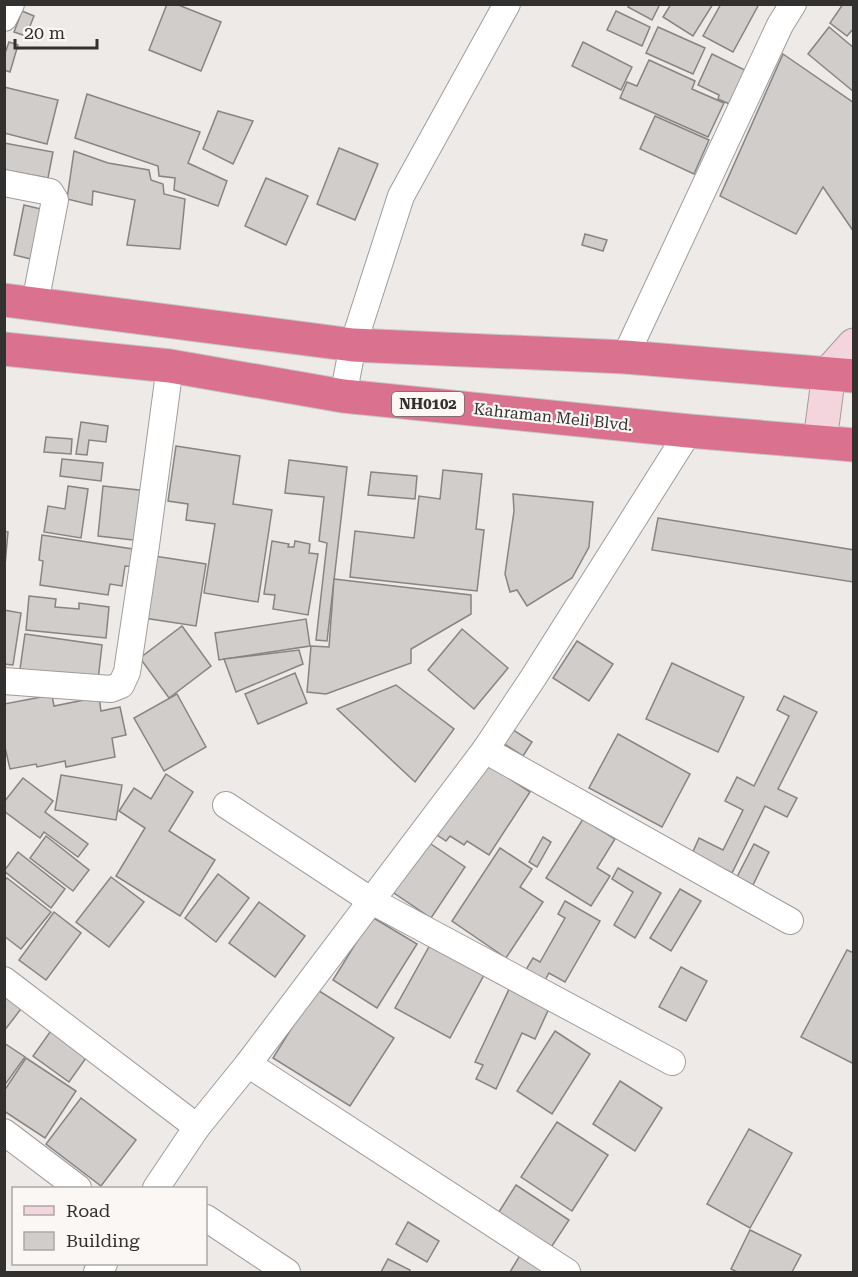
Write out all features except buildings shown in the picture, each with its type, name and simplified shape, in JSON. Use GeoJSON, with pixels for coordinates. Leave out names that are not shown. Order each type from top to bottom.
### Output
{"type":"FeatureCollection","features":[{"type":"Feature","properties":{"kind":"highway"},"geometry":{"type":"LineString","coordinates":[[20,302],[353,345],[625,357],[841,375]]}},
{"type":"Feature","properties":{"kind":"highway","name":"Kahraman Meli Blvd."},"geometry":{"type":"LineString","coordinates":[[4,349],[170,366],[343,396],[689,431],[854,445]]}},
{"type":"Feature","properties":{"kind":"street"},"geometry":{"type":"LineString","coordinates":[[4,18],[11,4]]}},
{"type":"Feature","properties":{"kind":"street"},"geometry":{"type":"LineString","coordinates":[[343,396],[353,345],[400,196],[507,4]]}},
{"type":"Feature","properties":{"kind":"street"},"geometry":{"type":"LineString","coordinates":[[625,357],[780,25],[793,4]]}},
{"type":"Feature","properties":{"kind":"street"},"geometry":{"type":"LineString","coordinates":[[4,183],[50,192],[55,200],[20,302]]}},
{"type":"Feature","properties":{"kind":"street"},"geometry":{"type":"LineString","coordinates":[[820,441],[841,375],[854,345]]}},
{"type":"Feature","properties":{"kind":"street"},"geometry":{"type":"LineString","coordinates":[[4,681],[111,689],[121,685],[127,672],[170,366]]}},
{"type":"Feature","properties":{"kind":"street"},"geometry":{"type":"LineString","coordinates":[[159,1187],[197,1127],[248,1064],[484,750],[533,678],[689,431]]}},
{"type":"Feature","properties":{"kind":"street"},"geometry":{"type":"LineString","coordinates":[[484,750],[790,921]]}},
{"type":"Feature","properties":{"kind":"street"},"geometry":{"type":"LineString","coordinates":[[226,805],[370,900],[672,1062]]}},
{"type":"Feature","properties":{"kind":"street"},"geometry":{"type":"LineString","coordinates":[[4,980],[197,1127]]}},
{"type":"Feature","properties":{"kind":"street"},"geometry":{"type":"LineString","coordinates":[[248,1064],[567,1272]]}},
{"type":"Feature","properties":{"kind":"street"},"geometry":{"type":"LineString","coordinates":[[4,1132],[77,1187]]}},
{"type":"Feature","properties":{"kind":"street"},"geometry":{"type":"LineString","coordinates":[[207,1219],[287,1272]]}}]}
